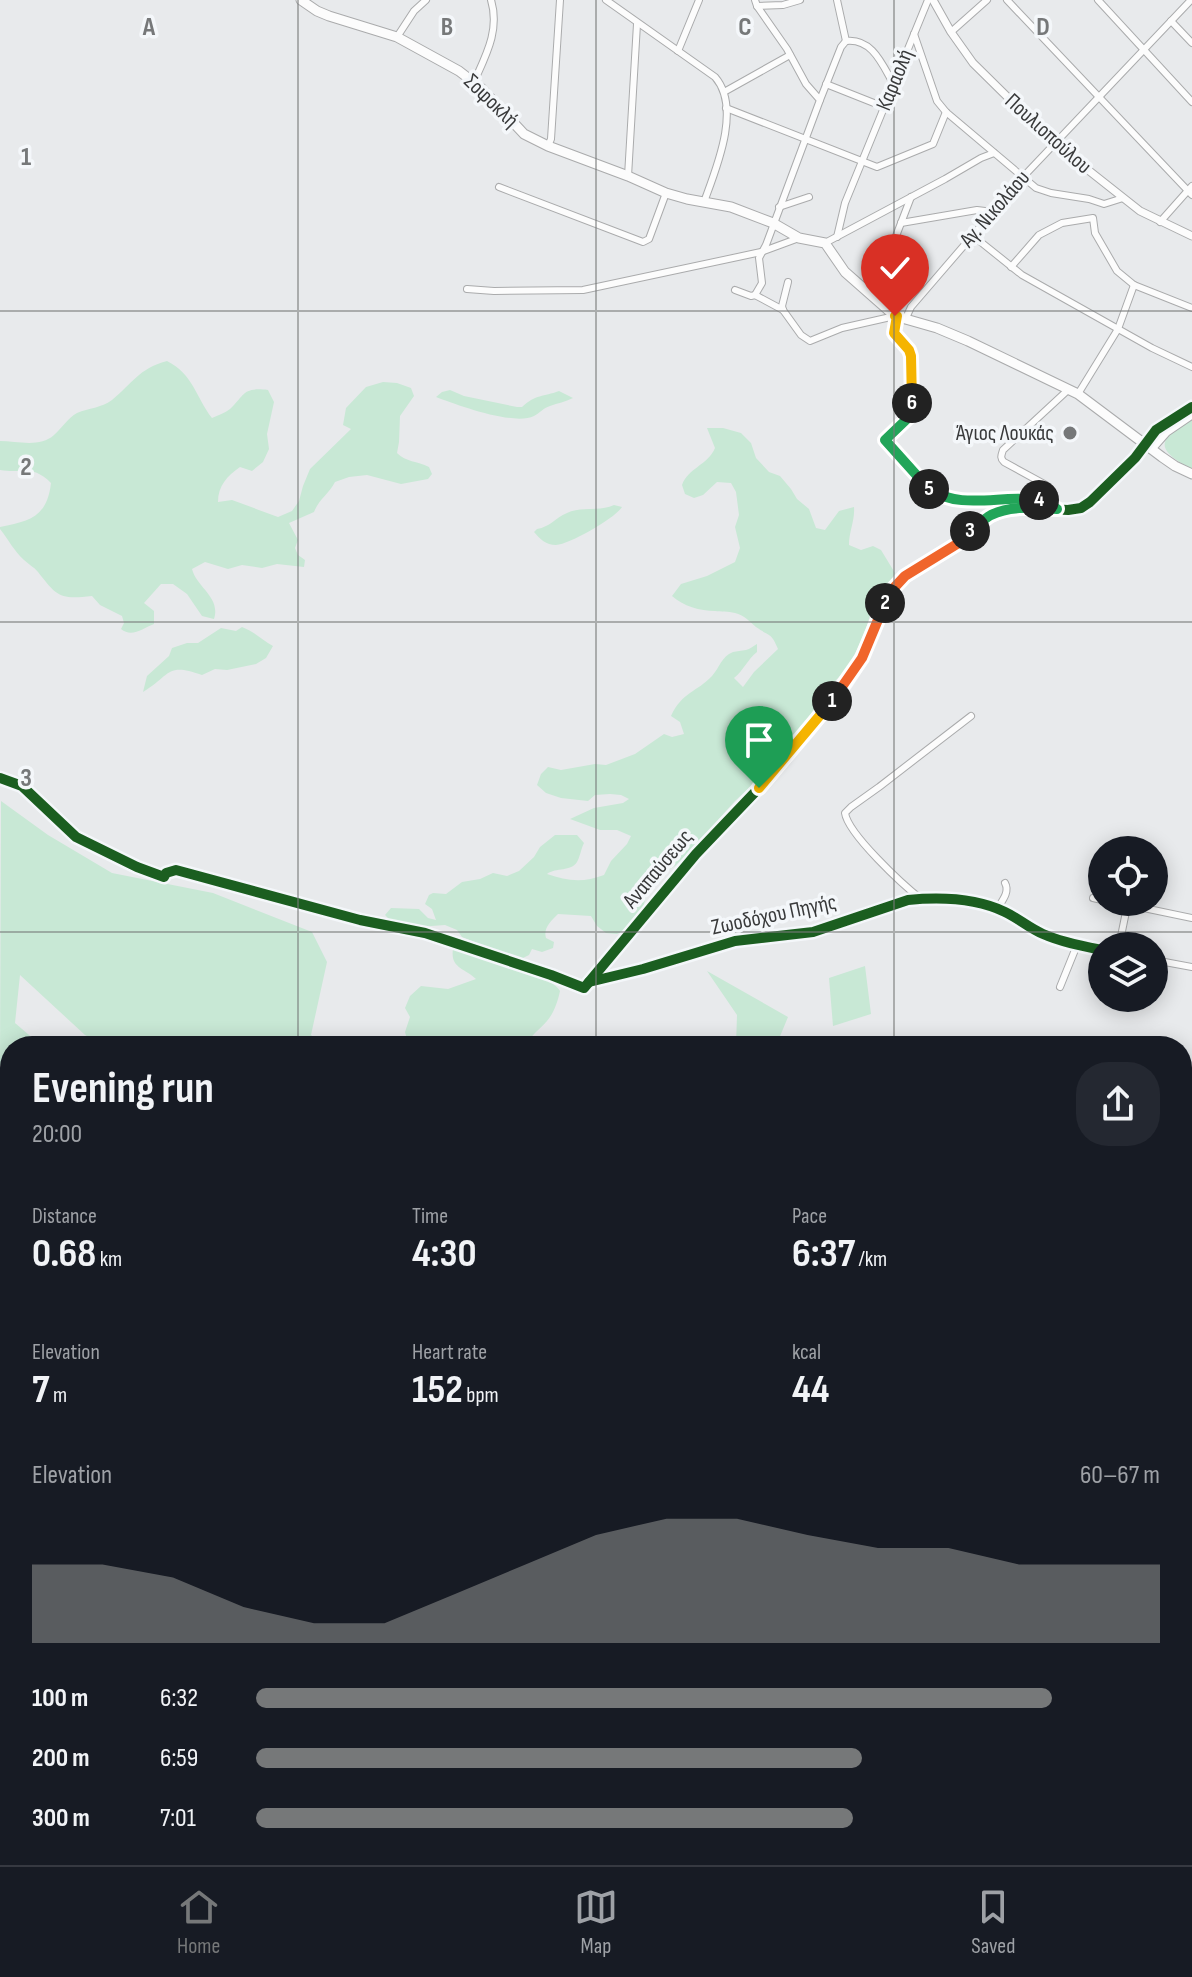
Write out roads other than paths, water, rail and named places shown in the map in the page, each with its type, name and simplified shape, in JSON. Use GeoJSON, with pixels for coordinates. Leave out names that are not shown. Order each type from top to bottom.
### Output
{"type":"FeatureCollection","features":[{"type":"Feature","properties":{"kind":"main road","name":"Σοφοκλή"},"geometry":{"type":"LineString","coordinates":[[301,0],[329,16],[397,37],[451,66],[474,82],[524,134],[548,146],[666,193],[731,207],[773,223],[799,238],[825,243]]}},
{"type":"Feature","properties":{"kind":"main road"},"geometry":{"type":"LineString","coordinates":[[825,243],[845,272],[899,317],[968,341],[1074,391],[1175,466],[1192,474]]}},
{"type":"Feature","properties":{"kind":"street"},"geometry":{"type":"LineString","coordinates":[[409,0],[414,11]]}},
{"type":"Feature","properties":{"kind":"street"},"geometry":{"type":"LineString","coordinates":[[397,37],[414,11],[426,0]]}},
{"type":"Feature","properties":{"kind":"street"},"geometry":{"type":"LineString","coordinates":[[474,82],[494,30],[491,0]]}},
{"type":"Feature","properties":{"kind":"street"},"geometry":{"type":"LineString","coordinates":[[548,146],[551,139],[560,0]]}},
{"type":"Feature","properties":{"kind":"street"},"geometry":{"type":"LineString","coordinates":[[606,0],[721,84],[726,108],[724,148],[704,202]]}},
{"type":"Feature","properties":{"kind":"street"},"geometry":{"type":"LineString","coordinates":[[678,51],[699,0]]}},
{"type":"Feature","properties":{"kind":"street"},"geometry":{"type":"LineString","coordinates":[[756,3],[783,5],[800,0]]}},
{"type":"Feature","properties":{"kind":"street"},"geometry":{"type":"LineString","coordinates":[[837,0],[846,41]]}},
{"type":"Feature","properties":{"kind":"street","name":"Πουλιοπούλου"},"geometry":{"type":"LineString","coordinates":[[930,0],[973,63],[1054,143],[1140,211],[1192,236]]}},
{"type":"Feature","properties":{"kind":"street","name":"Καραολή"},"geometry":{"type":"LineString","coordinates":[[837,237],[845,203],[930,0]]}},
{"type":"Feature","properties":{"kind":"street"},"geometry":{"type":"LineString","coordinates":[[951,32],[987,0]]}},
{"type":"Feature","properties":{"kind":"street"},"geometry":{"type":"LineString","coordinates":[[1007,0],[1190,190],[1160,222]]}},
{"type":"Feature","properties":{"kind":"street"},"geometry":{"type":"LineString","coordinates":[[1098,0],[1192,102]]}},
{"type":"Feature","properties":{"kind":"street","name":"Αγ. Νικολάου"},"geometry":{"type":"LineString","coordinates":[[899,317],[1054,143],[1191,0]]}},
{"type":"Feature","properties":{"kind":"street"},"geometry":{"type":"LineString","coordinates":[[756,3],[806,84],[820,100]]}},
{"type":"Feature","properties":{"kind":"street"},"geometry":{"type":"LineString","coordinates":[[1171,21],[1192,43]]}},
{"type":"Feature","properties":{"kind":"street"},"geometry":{"type":"LineString","coordinates":[[628,176],[637,24]]}},
{"type":"Feature","properties":{"kind":"street"},"geometry":{"type":"LineString","coordinates":[[914,34],[937,101],[946,112],[1042,191],[1104,204]]}},
{"type":"Feature","properties":{"kind":"street"},"geometry":{"type":"LineString","coordinates":[[755,295],[762,283],[761,252],[841,47],[846,41],[854,40],[870,47],[894,83]]}},
{"type":"Feature","properties":{"kind":"street"},"geometry":{"type":"LineString","coordinates":[[724,92],[790,55]]}},
{"type":"Feature","properties":{"kind":"street"},"geometry":{"type":"LineString","coordinates":[[826,84],[884,107]]}},
{"type":"Feature","properties":{"kind":"street"},"geometry":{"type":"LineString","coordinates":[[726,108],[877,167],[933,144],[946,112]]}},
{"type":"Feature","properties":{"kind":"street"},"geometry":{"type":"LineString","coordinates":[[825,243],[994,153]]}},
{"type":"Feature","properties":{"kind":"street"},"geometry":{"type":"LineString","coordinates":[[499,187],[643,242],[649,239],[666,193]]}},
{"type":"Feature","properties":{"kind":"street"},"geometry":{"type":"LineString","coordinates":[[779,207],[809,197]]}},
{"type":"Feature","properties":{"kind":"street"},"geometry":{"type":"LineString","coordinates":[[888,257],[911,197]]}},
{"type":"Feature","properties":{"kind":"street"},"geometry":{"type":"LineString","coordinates":[[1123,198],[1104,204],[1097,209],[1093,218],[1095,233],[1117,271],[1134,285],[1192,308]]}},
{"type":"Feature","properties":{"kind":"street"},"geometry":{"type":"LineString","coordinates":[[901,223],[977,210],[993,212]]}},
{"type":"Feature","properties":{"kind":"street"},"geometry":{"type":"LineString","coordinates":[[1011,267],[1039,235],[1062,223],[1093,218]]}},
{"type":"Feature","properties":{"kind":"street"},"geometry":{"type":"LineString","coordinates":[[972,235],[1022,275],[1192,367]]}},
{"type":"Feature","properties":{"kind":"street"},"geometry":{"type":"LineString","coordinates":[[467,289],[583,290],[761,252],[799,238]]}},
{"type":"Feature","properties":{"kind":"street"},"geometry":{"type":"LineString","coordinates":[[783,310],[788,282]]}},
{"type":"Feature","properties":{"kind":"street"},"geometry":{"type":"LineString","coordinates":[[1046,485],[1004,462],[1001,458],[1003,450],[1074,391],[1118,329],[1134,285]]}},
{"type":"Feature","properties":{"kind":"street"},"geometry":{"type":"LineString","coordinates":[[735,290],[745,295],[755,295],[783,310],[801,335],[810,341],[842,328],[899,317],[894,333],[911,356],[912,407],[909,417],[885,440],[924,485],[940,495],[972,501],[1024,498],[1042,501],[1057,509]]}},
{"type":"Feature","properties":{"kind":"street"},"geometry":{"type":"LineString","coordinates":[[742,306],[745,295]]}},
{"type":"Feature","properties":{"kind":"street"},"geometry":{"type":"LineString","coordinates":[[1148,446],[1156,430],[1192,407]]}},
{"type":"Feature","properties":{"kind":"street"},"geometry":{"type":"LineString","coordinates":[[1148,446],[1192,415]]}},
{"type":"Feature","properties":{"kind":"street","name":"Αναπαύσεως"},"geometry":{"type":"LineString","coordinates":[[589,982],[696,854],[799,742],[846,683],[862,658],[892,590],[905,576],[957,544],[989,516],[1004,510],[1081,508],[1148,446]]}},
{"type":"Feature","properties":{"kind":"street"},"geometry":{"type":"LineString","coordinates":[[921,899],[879,861],[845,818],[845,813],[971,716]]}},
{"type":"Feature","properties":{"kind":"street"},"geometry":{"type":"LineString","coordinates":[[0,778],[22,786],[76,837],[164,877],[166,873],[176,870],[360,920],[425,933],[584,988],[589,982]]}},
{"type":"Feature","properties":{"kind":"street"},"geometry":{"type":"LineString","coordinates":[[997,909],[1007,893],[1005,883]]}},
{"type":"Feature","properties":{"kind":"street","name":"Ζωοδόχου Πηγής"},"geometry":{"type":"LineString","coordinates":[[589,982],[735,941],[813,932],[908,900],[921,899],[962,901],[997,909],[1043,934],[1088,947]]}},
{"type":"Feature","properties":{"kind":"street"},"geometry":{"type":"LineString","coordinates":[[1168,912],[1192,918]]}},
{"type":"Feature","properties":{"kind":"street"},"geometry":{"type":"LineString","coordinates":[[1060,987],[1077,945]]}},
{"type":"Feature","properties":{"kind":"street"},"geometry":{"type":"LineString","coordinates":[[609,958],[610,967],[616,975]]}},
{"type":"Feature","properties":{"kind":"street"},"geometry":{"type":"LineString","coordinates":[[1168,963],[1192,967]]}},
{"type":"Feature","properties":{"kind":"place","name":"Άγιος Λουκάς"},"geometry":{"type":"Point","coordinates":[1070,433]}}]}
